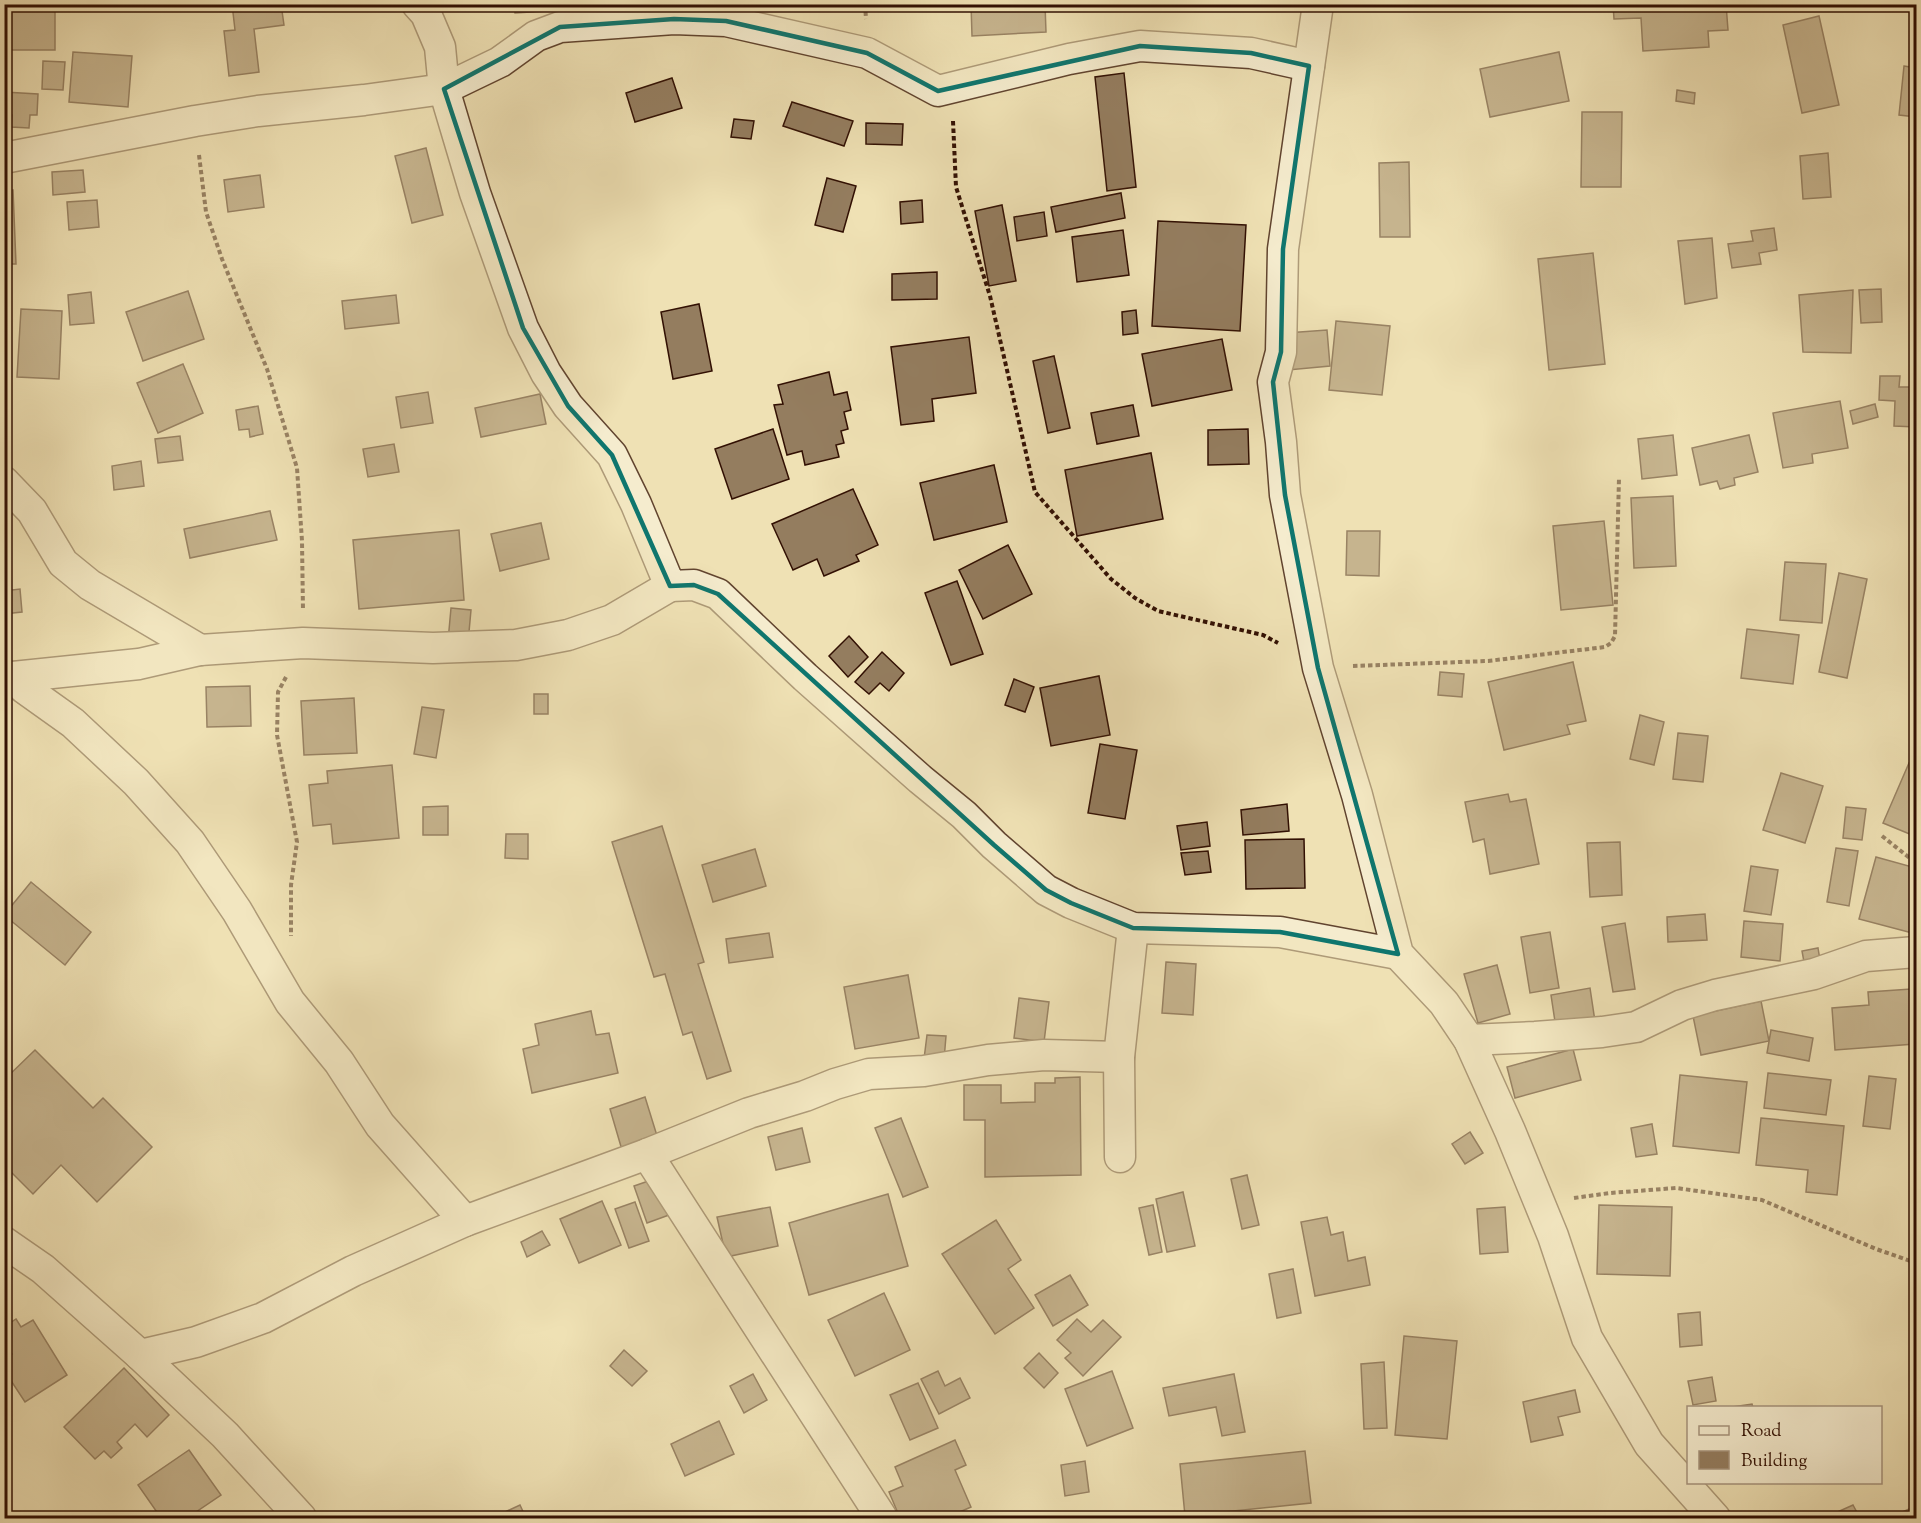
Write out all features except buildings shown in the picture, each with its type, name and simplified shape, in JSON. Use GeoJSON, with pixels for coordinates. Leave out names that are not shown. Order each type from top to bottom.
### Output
{"type":"FeatureCollection","features":[{"type":"Feature","properties":{"kind":"street"},"geometry":{"type":"LineString","coordinates":[[417,4],[426,14],[440,47],[444,89],[475,193],[523,328],[546,373],[568,405],[612,455],[636,504],[670,586]]}},
{"type":"Feature","properties":{"kind":"street"},"geometry":{"type":"LineString","coordinates":[[1318,4],[1283,249],[1281,352],[1273,382],[1286,495],[1318,668],[1357,795],[1398,954],[1444,1003],[1469,1040],[1553,1236],[1587,1338],[1648,1444],[1715,1518]]}},
{"type":"Feature","properties":{"kind":"street"},"geometry":{"type":"LineString","coordinates":[[4,158],[258,111],[444,89],[500,62],[536,36],[560,27],[674,19],[726,21],[867,53],[938,91],[1069,59],[1140,46],[1251,53],[1309,66]]}},
{"type":"Feature","properties":{"kind":"street"},"geometry":{"type":"LineString","coordinates":[[4,482],[32,511],[63,562],[90,585],[200,650]]}},
{"type":"Feature","properties":{"kind":"street"},"geometry":{"type":"LineString","coordinates":[[9,679],[139,664],[200,650],[303,643],[432,648],[516,645],[568,635],[612,620],[670,586],[694,585],[718,594],[805,677],[964,815],[994,845],[1046,890],[1071,903],[1133,928],[1280,932],[1398,954]]}},
{"type":"Feature","properties":{"kind":"street"},"geometry":{"type":"LineString","coordinates":[[9,679],[73,723],[136,782],[190,842],[237,912],[290,1002],[339,1062],[380,1125],[465,1221]]}},
{"type":"Feature","properties":{"kind":"street"},"geometry":{"type":"LineString","coordinates":[[1120,1157],[1119,1057],[1133,928]]}},
{"type":"Feature","properties":{"kind":"street"},"geometry":{"type":"LineString","coordinates":[[1469,1040],[1602,1032],[1636,1027],[1682,1005],[1715,995],[1814,974],[1866,956],[1917,952]]}},
{"type":"Feature","properties":{"kind":"street"},"geometry":{"type":"LineString","coordinates":[[140,1355],[196,1342],[263,1318],[353,1271],[465,1221],[647,1154],[749,1113],[835,1084],[869,1074],[924,1071],[988,1060],[1044,1055],[1119,1057]]}},
{"type":"Feature","properties":{"kind":"street"},"geometry":{"type":"LineString","coordinates":[[647,1154],[882,1518]]}},
{"type":"Feature","properties":{"kind":"street"},"geometry":{"type":"LineString","coordinates":[[4,1242],[43,1269],[140,1355],[225,1435],[301,1518]]}},
{"type":"Feature","properties":{"kind":"path"},"geometry":{"type":"LineString","coordinates":[[938,91],[952,111],[956,187],[990,296],[1035,492],[1111,579],[1135,598],[1158,611],[1263,634],[1318,668],[1488,661],[1605,647],[1615,636],[1619,478]]}},
{"type":"Feature","properties":{"kind":"path"},"geometry":{"type":"LineString","coordinates":[[195,121],[206,212],[222,259],[267,369],[297,468],[302,541],[303,643],[278,692],[277,735],[297,842],[291,885],[291,947]]}},
{"type":"Feature","properties":{"kind":"path"},"geometry":{"type":"LineString","coordinates":[[1882,836],[1917,863]]}},
{"type":"Feature","properties":{"kind":"path"},"geometry":{"type":"LineString","coordinates":[[1539,1204],[1610,1193],[1677,1188],[1762,1200],[1876,1249],[1917,1263]]}},
{"type":"Feature","properties":{"kind":"highlighted area"},"geometry":{"type":"Polygon","coordinates":[[[674,19],[726,21],[867,53],[938,91],[1140,46],[1251,53],[1309,66],[1283,249],[1281,352],[1273,382],[1285,495],[1318,668],[1398,954],[1280,932],[1133,928],[1071,903],[1046,890],[994,845],[718,594],[694,585],[670,586],[612,455],[568,406],[523,328],[444,89],[560,27],[674,19]]]}}]}
